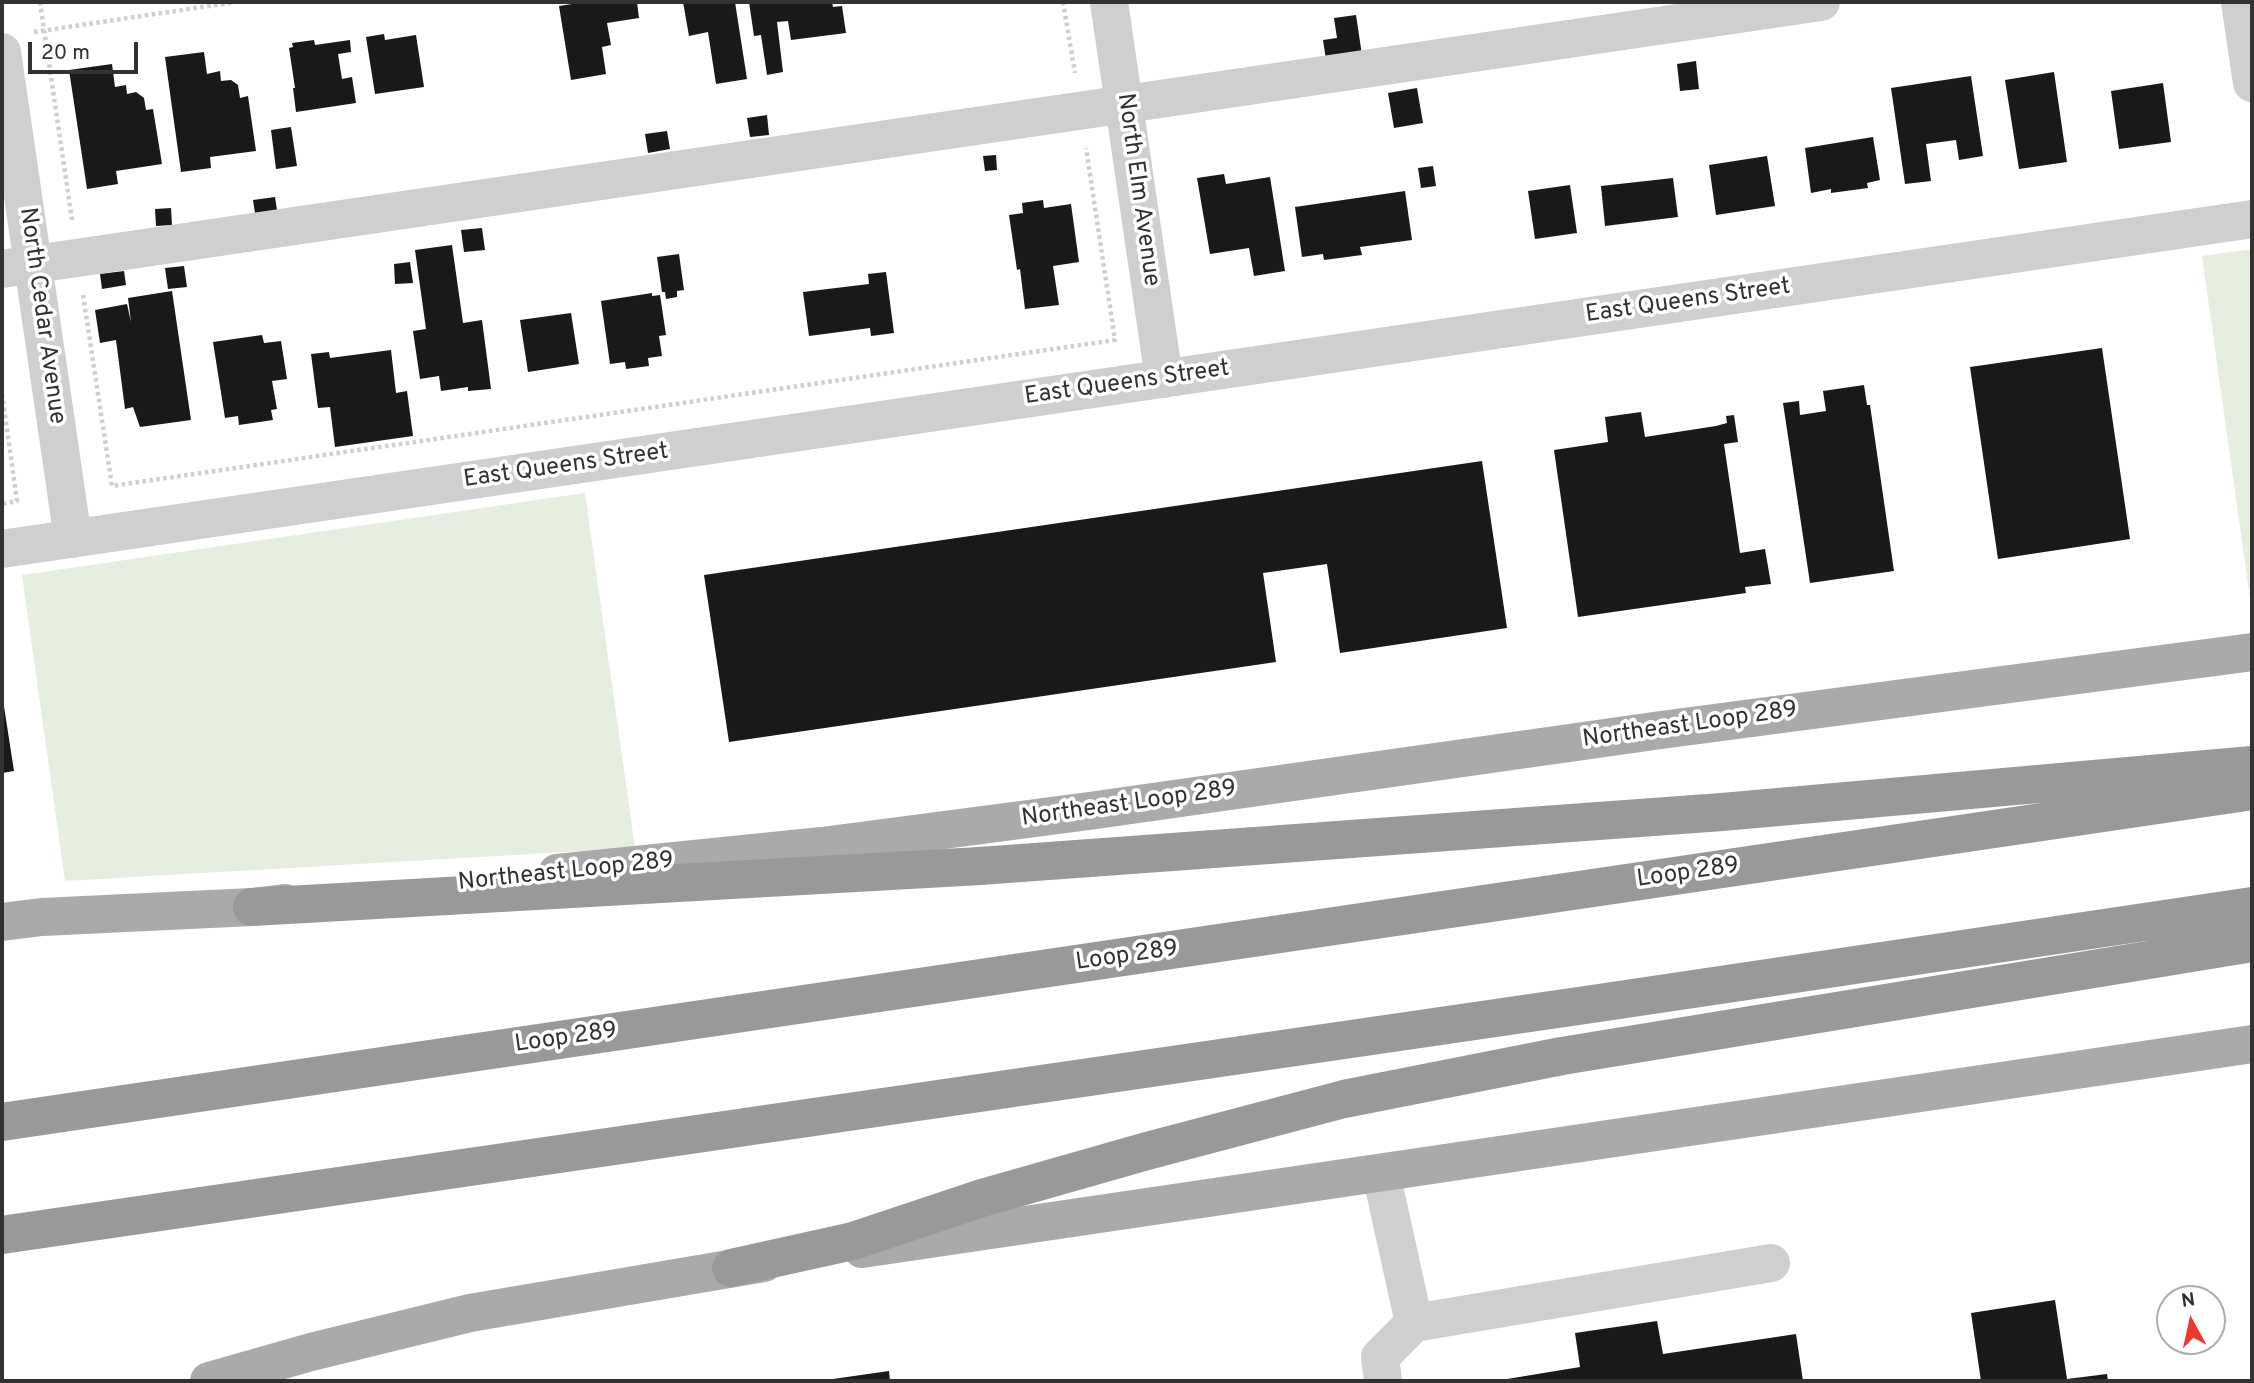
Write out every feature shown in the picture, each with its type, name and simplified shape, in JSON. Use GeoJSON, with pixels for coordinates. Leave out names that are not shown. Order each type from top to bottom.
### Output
{"type":"FeatureCollection","features":[{"type":"Feature","properties":{"kind":"highway"},"geometry":{"type":"LineString","coordinates":[[252,907],[994,865],[1722,812],[2252,765]]}},
{"type":"Feature","properties":{"kind":"highway","name":"Loop 289"},"geometry":{"type":"LineString","coordinates":[[2,1122],[2252,791]]}},
{"type":"Feature","properties":{"kind":"highway"},"geometry":{"type":"LineString","coordinates":[[2,1235],[2252,906]]}},
{"type":"Feature","properties":{"kind":"highway"},"geometry":{"type":"LineString","coordinates":[[731,1268],[853,1241],[982,1198],[1344,1099],[1563,1056],[2252,943]]}},
{"type":"Feature","properties":{"kind":"main road","name":"Northeast Loop 289"},"geometry":{"type":"LineString","coordinates":[[2,922],[42,917],[252,907],[822,846],[1675,728],[2252,652]]}},
{"type":"Feature","properties":{"kind":"main road"},"geometry":{"type":"LineString","coordinates":[[209,1381],[311,1352],[470,1313],[731,1268],[2252,1044]]}},
{"type":"Feature","properties":{"kind":"street","name":"North Elm Avenue"},"geometry":{"type":"LineString","coordinates":[[1109,2],[1164,379]]}},
{"type":"Feature","properties":{"kind":"street"},"geometry":{"type":"LineString","coordinates":[[17,266],[1821,2]]}},
{"type":"Feature","properties":{"kind":"street"},"geometry":{"type":"LineString","coordinates":[[2240,2],[2252,83]]}},
{"type":"Feature","properties":{"kind":"street","name":"North Cedar Avenue"},"geometry":{"type":"LineString","coordinates":[[12,43],[17,266],[73,539]]}},
{"type":"Feature","properties":{"kind":"street","name":"East Queens Street"},"geometry":{"type":"LineString","coordinates":[[2,549],[2252,219]]}},
{"type":"Feature","properties":{"kind":"street"},"geometry":{"type":"LineString","coordinates":[[1381,1173],[1414,1324]]}},
{"type":"Feature","properties":{"kind":"street"},"geometry":{"type":"LineString","coordinates":[[1383,1381],[1380,1357],[1414,1324],[1771,1264]]}},
{"type":"Feature","properties":{"kind":"path"},"geometry":{"type":"LineString","coordinates":[[40,2],[112,486],[1115,340],[1063,2]]}},
{"type":"Feature","properties":{"kind":"path"},"geometry":{"type":"LineString","coordinates":[[12,43],[44,30],[236,2]]}},
{"type":"Feature","properties":{"kind":"path"},"geometry":{"type":"LineString","coordinates":[[2,394],[17,501],[2,504]]}},
{"type":"Feature","properties":{"kind":"shaded area"},"geometry":{"type":"Polygon","coordinates":[[[2252,249],[2252,613],[2202,256],[2252,249]]]}},
{"type":"Feature","properties":{"kind":"shaded area"},"geometry":{"type":"Polygon","coordinates":[[[585,493],[635,848],[65,881],[22,575],[585,493]]]}},
{"type":"Feature","properties":{"kind":"building"},"geometry":{"type":"Polygon","coordinates":[[[585,2],[637,2],[639,18],[607,23],[611,45],[602,47],[606,74],[571,80],[559,6],[585,2]]]}},
{"type":"Feature","properties":{"kind":"building"},"geometry":{"type":"Polygon","coordinates":[[[683,2],[735,2],[747,79],[716,84],[708,32],[689,36],[683,2]]]}},
{"type":"Feature","properties":{"kind":"building"},"geometry":{"type":"Polygon","coordinates":[[[749,2],[832,2],[833,7],[842,6],[846,33],[791,40],[788,21],[777,22],[783,72],[767,75],[761,35],[754,36],[749,2]]]}},
{"type":"Feature","properties":{"kind":"building"},"geometry":{"type":"Polygon","coordinates":[[[1356,15],[1362,55],[1326,60],[1323,40],[1337,38],[1334,18],[1356,15]]]}},
{"type":"Feature","properties":{"kind":"building"},"geometry":{"type":"Polygon","coordinates":[[[384,34],[385,40],[416,35],[424,87],[375,94],[366,37],[384,34]]]}},
{"type":"Feature","properties":{"kind":"building"},"geometry":{"type":"Polygon","coordinates":[[[314,40],[315,45],[350,40],[351,52],[338,54],[342,79],[352,77],[356,103],[296,112],[289,48],[293,47],[292,43],[314,40]]]}},
{"type":"Feature","properties":{"kind":"building"},"geometry":{"type":"Polygon","coordinates":[[[204,52],[207,74],[220,71],[221,81],[231,80],[238,85],[240,98],[248,96],[256,151],[210,157],[211,168],[181,172],[165,57],[204,52]]]}},
{"type":"Feature","properties":{"kind":"building"},"geometry":{"type":"Polygon","coordinates":[[[1696,61],[1699,89],[1680,91],[1677,64],[1696,61]]]}},
{"type":"Feature","properties":{"kind":"building"},"geometry":{"type":"Polygon","coordinates":[[[112,64],[115,87],[126,85],[127,94],[136,92],[144,98],[146,110],[153,109],[162,164],[116,171],[118,184],[87,189],[69,70],[112,64]]]}},
{"type":"Feature","properties":{"kind":"building"},"geometry":{"type":"Polygon","coordinates":[[[2054,72],[2067,162],[2019,169],[2005,80],[2054,72]]]}},
{"type":"Feature","properties":{"kind":"building"},"geometry":{"type":"Polygon","coordinates":[[[1971,76],[1983,156],[1959,160],[1956,140],[1926,144],[1931,181],[1905,184],[1891,88],[1971,76]]]}},
{"type":"Feature","properties":{"kind":"building"},"geometry":{"type":"Polygon","coordinates":[[[2163,83],[2171,142],[2119,149],[2111,91],[2163,83]]]}},
{"type":"Feature","properties":{"kind":"building"},"geometry":{"type":"Polygon","coordinates":[[[1417,88],[1423,123],[1394,128],[1388,93],[1417,88]]]}},
{"type":"Feature","properties":{"kind":"building"},"geometry":{"type":"Polygon","coordinates":[[[767,115],[769,135],[750,137],[747,118],[767,115]]]}},
{"type":"Feature","properties":{"kind":"building"},"geometry":{"type":"Polygon","coordinates":[[[291,127],[297,166],[276,169],[271,130],[291,127]]]}},
{"type":"Feature","properties":{"kind":"building"},"geometry":{"type":"Polygon","coordinates":[[[667,131],[670,149],[648,153],[645,134],[667,131]]]}},
{"type":"Feature","properties":{"kind":"building"},"geometry":{"type":"Polygon","coordinates":[[[1873,137],[1880,180],[1867,183],[1868,188],[1831,193],[1831,189],[1811,193],[1805,148],[1873,137]]]}},
{"type":"Feature","properties":{"kind":"building"},"geometry":{"type":"Polygon","coordinates":[[[996,155],[997,170],[985,171],[983,156],[996,155]]]}},
{"type":"Feature","properties":{"kind":"building"},"geometry":{"type":"Polygon","coordinates":[[[1767,156],[1775,206],[1716,215],[1709,165],[1767,156]]]}},
{"type":"Feature","properties":{"kind":"building"},"geometry":{"type":"Polygon","coordinates":[[[1433,166],[1436,186],[1421,188],[1418,168],[1433,166]]]}},
{"type":"Feature","properties":{"kind":"building"},"geometry":{"type":"Polygon","coordinates":[[[1224,174],[1226,184],[1270,177],[1285,271],[1254,276],[1249,248],[1210,254],[1197,178],[1224,174]]]}},
{"type":"Feature","properties":{"kind":"building"},"geometry":{"type":"Polygon","coordinates":[[[1673,178],[1678,217],[1605,226],[1601,186],[1673,178]]]}},
{"type":"Feature","properties":{"kind":"building"},"geometry":{"type":"Polygon","coordinates":[[[1570,185],[1577,233],[1535,239],[1528,191],[1570,185]]]}},
{"type":"Feature","properties":{"kind":"building"},"geometry":{"type":"Polygon","coordinates":[[[1405,191],[1412,240],[1360,247],[1362,255],[1324,260],[1323,254],[1302,257],[1295,207],[1405,191]]]}},
{"type":"Feature","properties":{"kind":"building"},"geometry":{"type":"Polygon","coordinates":[[[275,197],[277,210],[255,213],[253,200],[275,197]]]}},
{"type":"Feature","properties":{"kind":"building"},"geometry":{"type":"Polygon","coordinates":[[[1043,200],[1044,208],[1071,204],[1079,262],[1053,266],[1059,305],[1025,309],[1009,215],[1023,213],[1022,203],[1043,200]]]}},
{"type":"Feature","properties":{"kind":"building"},"geometry":{"type":"Polygon","coordinates":[[[171,208],[172,225],[156,226],[155,209],[171,208]]]}},
{"type":"Feature","properties":{"kind":"building"},"geometry":{"type":"Polygon","coordinates":[[[482,228],[485,250],[464,252],[461,230],[482,228]]]}},
{"type":"Feature","properties":{"kind":"building"},"geometry":{"type":"Polygon","coordinates":[[[452,245],[463,323],[482,320],[491,389],[468,391],[468,387],[441,391],[439,376],[420,379],[413,331],[426,329],[415,250],[452,245]]]}},
{"type":"Feature","properties":{"kind":"building"},"geometry":{"type":"Polygon","coordinates":[[[679,254],[684,290],[677,291],[677,297],[666,299],[665,292],[662,292],[657,257],[679,254]]]}},
{"type":"Feature","properties":{"kind":"building"},"geometry":{"type":"Polygon","coordinates":[[[410,262],[413,283],[395,284],[394,264],[410,262]]]}},
{"type":"Feature","properties":{"kind":"building"},"geometry":{"type":"Polygon","coordinates":[[[184,266],[187,287],[168,289],[165,268],[184,266]]]}},
{"type":"Feature","properties":{"kind":"building"},"geometry":{"type":"Polygon","coordinates":[[[124,271],[126,285],[102,289],[100,274],[124,271]]]}},
{"type":"Feature","properties":{"kind":"building"},"geometry":{"type":"Polygon","coordinates":[[[886,272],[894,333],[871,336],[870,328],[809,336],[803,292],[869,284],[868,274],[886,272]]]}},
{"type":"Feature","properties":{"kind":"building"},"geometry":{"type":"Polygon","coordinates":[[[172,291],[191,420],[140,427],[133,407],[125,409],[116,340],[100,343],[95,310],[127,304],[131,322],[128,298],[172,291]]]}},
{"type":"Feature","properties":{"kind":"building"},"geometry":{"type":"Polygon","coordinates":[[[652,293],[652,296],[660,295],[666,335],[659,336],[662,356],[648,358],[649,366],[626,369],[625,362],[610,364],[601,301],[652,293]]]}},
{"type":"Feature","properties":{"kind":"building"},"geometry":{"type":"Polygon","coordinates":[[[571,313],[579,364],[528,372],[520,320],[571,313]]]}},
{"type":"Feature","properties":{"kind":"building"},"geometry":{"type":"Polygon","coordinates":[[[262,335],[264,343],[281,341],[287,379],[272,381],[277,409],[271,410],[273,420],[239,425],[238,416],[225,418],[213,342],[262,335]]]}},
{"type":"Feature","properties":{"kind":"building"},"geometry":{"type":"Polygon","coordinates":[[[2102,348],[2130,539],[1998,559],[1970,367],[2102,348]]]}},
{"type":"Feature","properties":{"kind":"building"},"geometry":{"type":"Polygon","coordinates":[[[391,350],[396,393],[407,391],[413,436],[335,447],[330,407],[318,408],[311,354],[329,352],[330,358],[391,350]]]}},
{"type":"Feature","properties":{"kind":"building"},"geometry":{"type":"Polygon","coordinates":[[[1864,385],[1867,405],[1870,405],[1894,571],[1810,583],[1783,403],[1799,401],[1800,415],[1826,411],[1823,391],[1864,385]]]}},
{"type":"Feature","properties":{"kind":"building"},"geometry":{"type":"Polygon","coordinates":[[[1641,412],[1645,437],[1716,426],[1727,423],[1726,416],[1734,415],[1738,442],[1724,444],[1740,553],[1765,549],[1771,584],[1745,587],[1746,593],[1578,617],[1554,450],[1608,442],[1605,417],[1641,412]]]}},
{"type":"Feature","properties":{"kind":"building"},"geometry":{"type":"Polygon","coordinates":[[[1482,461],[1507,628],[1340,653],[1327,564],[1263,573],[1276,662],[729,742],[704,575],[1482,461]]]}},
{"type":"Feature","properties":{"kind":"building"},"geometry":{"type":"Polygon","coordinates":[[[2,701],[14,771],[2,773],[2,701]]]}},
{"type":"Feature","properties":{"kind":"building"},"geometry":{"type":"Polygon","coordinates":[[[2055,1300],[2067,1379],[2107,1374],[2108,1381],[1981,1381],[1971,1313],[2055,1300]]]}},
{"type":"Feature","properties":{"kind":"building"},"geometry":{"type":"Polygon","coordinates":[[[1657,1321],[1663,1354],[1796,1334],[1803,1381],[1495,1381],[1580,1367],[1575,1333],[1657,1321]]]}},
{"type":"Feature","properties":{"kind":"building"},"geometry":{"type":"Polygon","coordinates":[[[889,1371],[890,1381],[826,1381],[826,1380],[889,1371]]]}}]}
